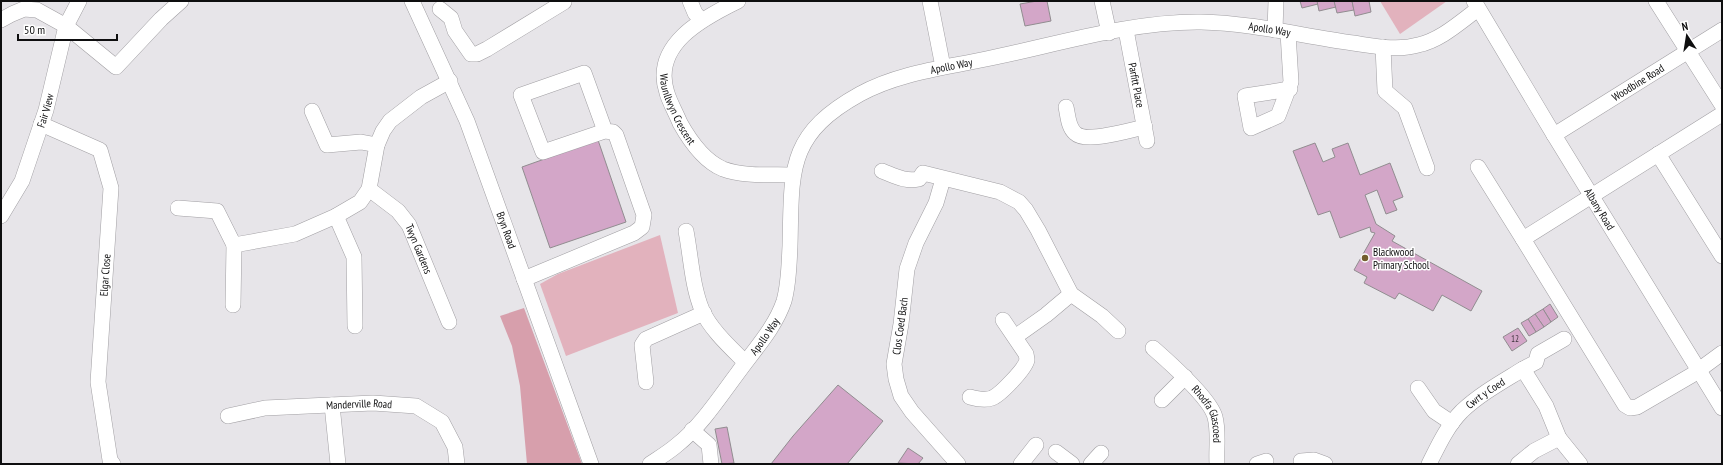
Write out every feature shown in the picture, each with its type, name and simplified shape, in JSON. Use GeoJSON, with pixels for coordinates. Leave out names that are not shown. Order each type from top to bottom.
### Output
{"type":"FeatureCollection","features":[{"type":"Feature","properties":{"kind":"street","name":"Fair View"},"geometry":{"type":"LineString","coordinates":[[1,216],[22,181],[46,110],[66,26],[79,1]]}},
{"type":"Feature","properties":{"kind":"street"},"geometry":{"type":"LineString","coordinates":[[1,20],[24,9],[37,10],[66,26],[116,67],[161,19],[181,1]]}},
{"type":"Feature","properties":{"kind":"street","name":"Bryn Road"},"geometry":{"type":"LineString","coordinates":[[412,1],[450,81],[467,121],[591,464]]}},
{"type":"Feature","properties":{"kind":"street"},"geometry":{"type":"LineString","coordinates":[[690,1],[695,13],[701,20]]}},
{"type":"Feature","properties":{"kind":"street","name":"Waunllwyn Crescent"},"geometry":{"type":"LineString","coordinates":[[738,1],[701,20],[683,35],[670,52],[664,70],[666,91],[685,133],[697,149],[711,161],[724,169],[742,173],[793,175]]}},
{"type":"Feature","properties":{"kind":"street"},"geometry":{"type":"LineString","coordinates":[[930,1],[942,67]]}},
{"type":"Feature","properties":{"kind":"street"},"geometry":{"type":"LineString","coordinates":[[1102,1],[1109,33]]}},
{"type":"Feature","properties":{"kind":"street"},"geometry":{"type":"LineString","coordinates":[[1276,1],[1291,82],[1290,88]]}},
{"type":"Feature","properties":{"kind":"street"},"geometry":{"type":"LineString","coordinates":[[1656,1],[1722,105]]}},
{"type":"Feature","properties":{"kind":"street"},"geometry":{"type":"LineString","coordinates":[[420,19],[444,5],[456,30],[471,54],[477,54],[564,2]]}},
{"type":"Feature","properties":{"kind":"street","name":"Apollo Way"},"geometry":{"type":"LineString","coordinates":[[650,464],[678,445],[692,430],[774,323],[784,299],[789,272],[793,175],[797,157],[805,140],[820,123],[838,107],[863,93],[888,82],[942,67],[1109,33],[1166,24],[1197,22],[1227,23],[1382,47],[1397,48],[1418,45],[1439,37],[1476,5]]}},
{"type":"Feature","properties":{"kind":"street","name":"Albany Road"},"geometry":{"type":"LineString","coordinates":[[1476,5],[1722,408]]}},
{"type":"Feature","properties":{"kind":"street","name":"Parfitt Place"},"geometry":{"type":"LineString","coordinates":[[1066,107],[1071,128],[1076,134],[1083,137],[1093,138],[1146,134],[1126,30]]}},
{"type":"Feature","properties":{"kind":"street","name":"Woodbine Road"},"geometry":{"type":"LineString","coordinates":[[1554,135],[1722,30]]}},
{"type":"Feature","properties":{"kind":"street"},"geometry":{"type":"LineString","coordinates":[[1382,47],[1384,91],[1404,108],[1427,168]]}},
{"type":"Feature","properties":{"kind":"street"},"geometry":{"type":"LineString","coordinates":[[524,279],[634,233],[642,227],[644,222],[643,212],[616,135],[612,132],[605,131],[543,152],[521,95],[584,73],[605,131]]}},
{"type":"Feature","properties":{"kind":"street"},"geometry":{"type":"LineString","coordinates":[[234,245],[295,234],[336,216],[360,202],[369,189],[377,145],[383,131],[394,117],[422,97],[450,81]]}},
{"type":"Feature","properties":{"kind":"street"},"geometry":{"type":"LineString","coordinates":[[312,110],[327,145],[361,142],[377,145]]}},
{"type":"Feature","properties":{"kind":"street"},"geometry":{"type":"LineString","coordinates":[[1523,239],[1722,114]]}},
{"type":"Feature","properties":{"kind":"street","name":"Elgar Close"},"geometry":{"type":"LineString","coordinates":[[42,124],[100,150],[111,188],[98,382],[110,460],[113,464]]}},
{"type":"Feature","properties":{"kind":"street"},"geometry":{"type":"LineString","coordinates":[[1658,154],[1722,256]]}},
{"type":"Feature","properties":{"kind":"street"},"geometry":{"type":"LineString","coordinates":[[1478,167],[1625,405],[1630,408],[1637,407],[1692,375],[1722,353]]}},
{"type":"Feature","properties":{"kind":"street"},"geometry":{"type":"LineString","coordinates":[[882,171],[902,180],[910,181],[919,179],[923,173],[1000,192],[1018,202],[1026,210],[1038,230],[1071,294],[1102,316],[1118,331]]}},
{"type":"Feature","properties":{"kind":"street","name":"Clos Coed Bach"},"geometry":{"type":"LineString","coordinates":[[943,179],[936,203],[916,243],[907,269],[901,324],[894,364],[896,379],[901,396],[912,412],[955,463]]}},
{"type":"Feature","properties":{"kind":"street","name":"Twyn Gardens"},"geometry":{"type":"LineString","coordinates":[[369,189],[398,211],[409,226],[449,322]]}},
{"type":"Feature","properties":{"kind":"street"},"geometry":{"type":"LineString","coordinates":[[178,208],[217,211],[234,245],[233,305]]}},
{"type":"Feature","properties":{"kind":"street"},"geometry":{"type":"LineString","coordinates":[[336,216],[354,257],[355,326]]}},
{"type":"Feature","properties":{"kind":"street"},"geometry":{"type":"LineString","coordinates":[[686,232],[697,295],[704,314],[730,348],[745,362]]}},
{"type":"Feature","properties":{"kind":"street"},"geometry":{"type":"LineString","coordinates":[[1015,337],[1046,316],[1071,294]]}},
{"type":"Feature","properties":{"kind":"street"},"geometry":{"type":"LineString","coordinates":[[646,382],[642,345],[646,339],[704,314]]}},
{"type":"Feature","properties":{"kind":"street"},"geometry":{"type":"LineString","coordinates":[[970,397],[990,399],[1002,392],[1024,366],[1027,360],[1026,354],[1003,320]]}},
{"type":"Feature","properties":{"kind":"street","name":"Cwrt y Coed"},"geometry":{"type":"LineString","coordinates":[[1429,464],[1441,440],[1461,412],[1477,398],[1529,366],[1538,354],[1564,339]]}},
{"type":"Feature","properties":{"kind":"street","name":"Rhodfa Glascoed"},"geometry":{"type":"LineString","coordinates":[[1153,348],[1182,374],[1208,404],[1215,416],[1218,429],[1217,464]]}},
{"type":"Feature","properties":{"kind":"street"},"geometry":{"type":"LineString","coordinates":[[1529,366],[1559,438],[1580,464]]}},
{"type":"Feature","properties":{"kind":"street"},"geometry":{"type":"LineString","coordinates":[[1162,400],[1182,374]]}},
{"type":"Feature","properties":{"kind":"street"},"geometry":{"type":"LineString","coordinates":[[1418,388],[1434,411],[1452,423]]}},
{"type":"Feature","properties":{"kind":"street","name":"Manderville Road"},"geometry":{"type":"LineString","coordinates":[[228,416],[265,408],[373,403],[416,406],[442,422],[455,448],[457,464]]}},
{"type":"Feature","properties":{"kind":"street"},"geometry":{"type":"LineString","coordinates":[[332,405],[338,464]]}},
{"type":"Feature","properties":{"kind":"street"},"geometry":{"type":"LineString","coordinates":[[692,430],[709,445],[711,464]]}},
{"type":"Feature","properties":{"kind":"street"},"geometry":{"type":"LineString","coordinates":[[1518,464],[1534,451],[1559,438]]}},
{"type":"Feature","properties":{"kind":"street"},"geometry":{"type":"LineString","coordinates":[[1021,464],[1036,445]]}},
{"type":"Feature","properties":{"kind":"street"},"geometry":{"type":"LineString","coordinates":[[1056,452],[1072,464]]}},
{"type":"Feature","properties":{"kind":"street"},"geometry":{"type":"LineString","coordinates":[[1301,461],[1314,460],[1325,464]]}},
{"type":"Feature","properties":{"kind":"shaded area"},"geometry":{"type":"Polygon","coordinates":[[[1380,1],[1447,1],[1400,34],[1380,1]]]}},
{"type":"Feature","properties":{"kind":"shaded area"},"geometry":{"type":"Polygon","coordinates":[[[660,235],[678,313],[566,356],[540,284],[558,274],[660,235]]]}},
{"type":"Feature","properties":{"kind":"shaded area"},"geometry":{"type":"Polygon","coordinates":[[[524,308],[582,464],[527,464],[520,386],[512,346],[500,316],[524,308]]]}},
{"type":"Feature","properties":{"kind":"building"},"geometry":{"type":"Polygon","coordinates":[[[1047,1],[1051,21],[1025,26],[1020,4],[1047,1]]]}},
{"type":"Feature","properties":{"kind":"building"},"geometry":{"type":"Polygon","coordinates":[[[1300,1],[1317,1],[1318,4],[1302,8],[1300,1]]]}},
{"type":"Feature","properties":{"kind":"building"},"geometry":{"type":"Polygon","coordinates":[[[1317,1],[1334,1],[1336,7],[1319,11],[1317,1]]]}},
{"type":"Feature","properties":{"kind":"building"},"geometry":{"type":"Polygon","coordinates":[[[1334,1],[1352,1],[1354,10],[1337,13],[1334,1]]]}},
{"type":"Feature","properties":{"kind":"building"},"geometry":{"type":"Polygon","coordinates":[[[1352,1],[1369,1],[1371,12],[1355,16],[1352,1]]]}},
{"type":"Feature","properties":{"kind":"building"},"geometry":{"type":"Polygon","coordinates":[[[598,140],[626,222],[550,248],[522,167],[598,140]]]}},
{"type":"Feature","properties":{"kind":"building"},"geometry":{"type":"Polygon","coordinates":[[[1315,143],[1323,162],[1335,157],[1332,149],[1348,143],[1360,175],[1390,163],[1403,197],[1393,201],[1397,210],[1386,214],[1377,190],[1365,195],[1376,224],[1395,236],[1392,241],[1482,291],[1471,311],[1442,295],[1433,311],[1399,293],[1395,299],[1364,283],[1367,277],[1354,270],[1375,233],[1371,232],[1370,227],[1340,238],[1330,211],[1318,215],[1293,151],[1315,143]]]}},
{"type":"Feature","properties":{"kind":"building"},"geometry":{"type":"Polygon","coordinates":[[[1550,304],[1558,317],[1551,322],[1543,309],[1550,304]]]}},
{"type":"Feature","properties":{"kind":"building"},"geometry":{"type":"Polygon","coordinates":[[[1543,309],[1551,322],[1544,327],[1535,314],[1543,309]]]}},
{"type":"Feature","properties":{"kind":"building"},"geometry":{"type":"Polygon","coordinates":[[[1535,314],[1544,327],[1536,332],[1528,319],[1535,314]]]}},
{"type":"Feature","properties":{"kind":"building"},"geometry":{"type":"Polygon","coordinates":[[[1528,319],[1536,332],[1529,336],[1521,323],[1528,319]]]}},
{"type":"Feature","properties":{"kind":"building"},"geometry":{"type":"Polygon","coordinates":[[[1518,328],[1527,341],[1512,351],[1503,337],[1518,328]]]}},
{"type":"Feature","properties":{"kind":"building"},"geometry":{"type":"Polygon","coordinates":[[[838,385],[883,421],[847,464],[771,464],[793,436],[838,385]]]}},
{"type":"Feature","properties":{"kind":"building"},"geometry":{"type":"Polygon","coordinates":[[[727,427],[734,463],[722,464],[715,429],[727,427]]]}},
{"type":"Feature","properties":{"kind":"building"},"geometry":{"type":"Polygon","coordinates":[[[908,448],[923,458],[918,464],[898,463],[908,448]]]}},
{"type":"Feature","properties":{"kind":"place","name":"Blackwood Primary School"},"geometry":{"type":"Point","coordinates":[1365,258]}}]}
